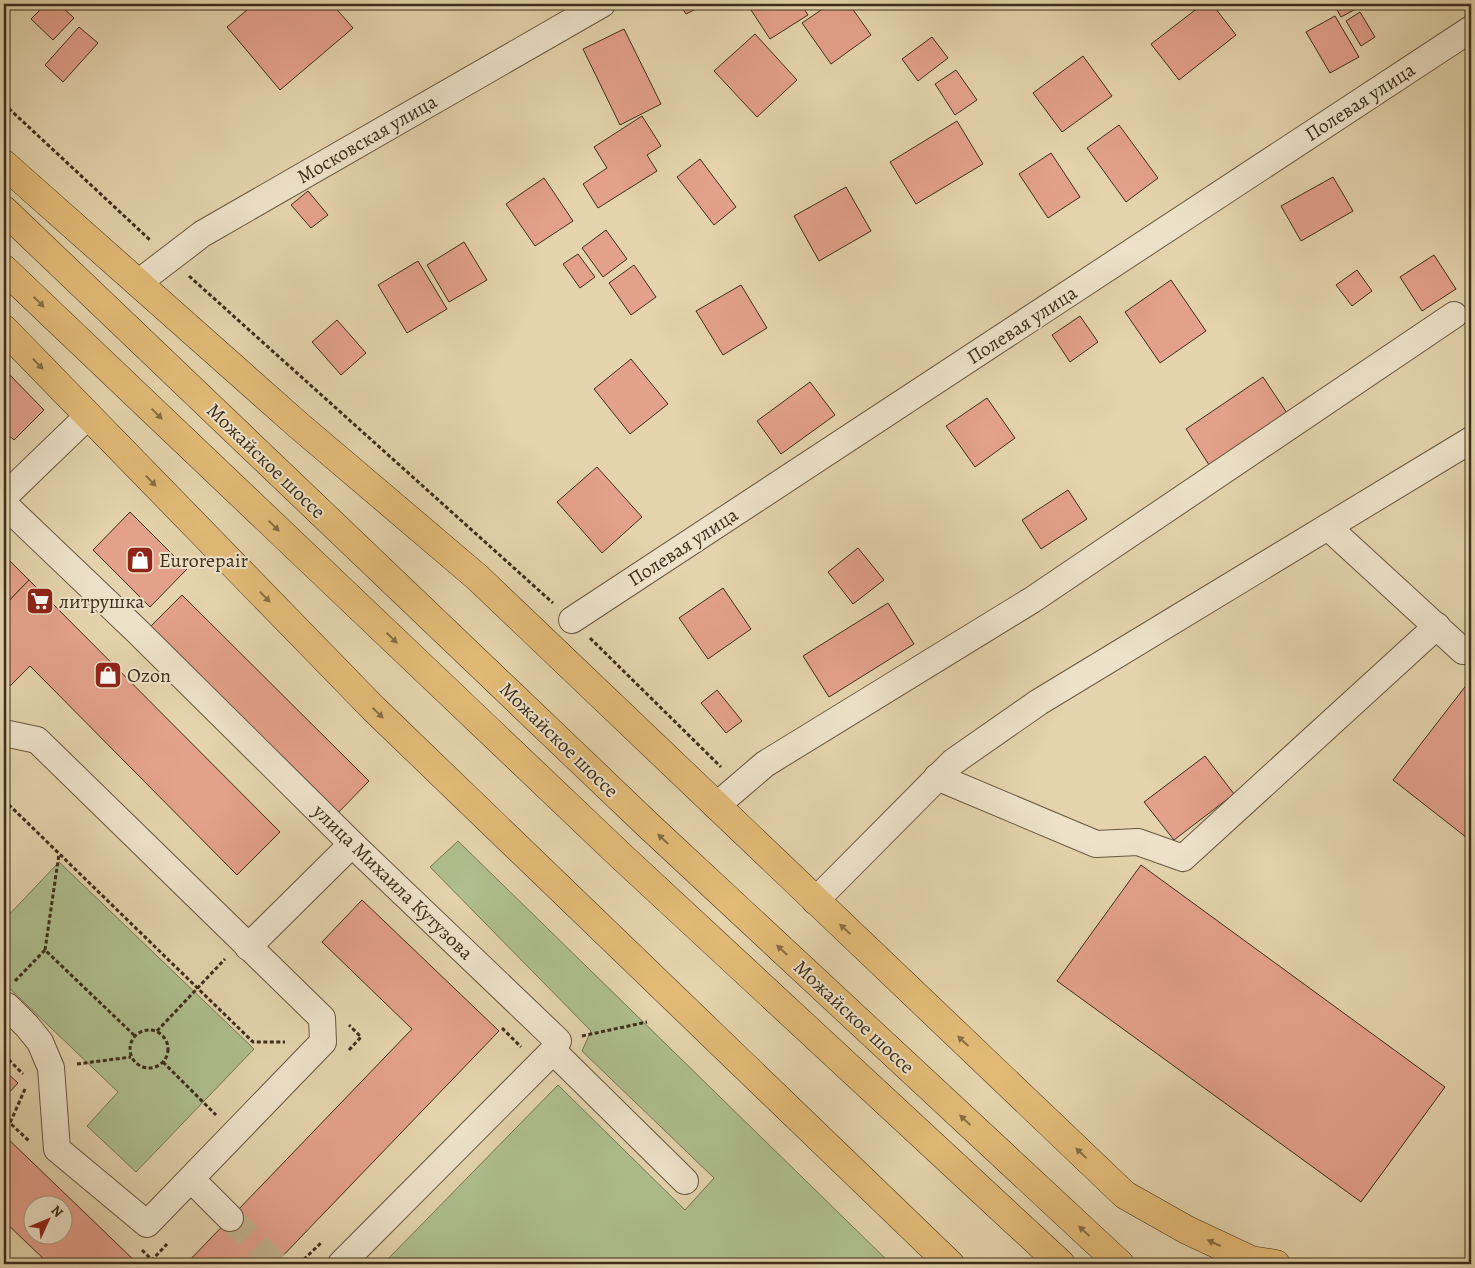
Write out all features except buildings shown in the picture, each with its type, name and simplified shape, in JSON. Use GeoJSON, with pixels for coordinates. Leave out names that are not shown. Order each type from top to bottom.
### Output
{"type":"FeatureCollection","features":[{"type":"Feature","properties":{"kind":"main road"},"geometry":{"type":"LineString","coordinates":[[4,164],[297,424],[477,578],[1125,1195],[1187,1230],[1251,1260],[1276,1264]]}},
{"type":"Feature","properties":{"kind":"main road","name":"Можайское шоссе"},"geometry":{"type":"LineString","coordinates":[[4,210],[649,826],[1120,1264]]}},
{"type":"Feature","properties":{"kind":"main road","name":"Можайское шоссе"},"geometry":{"type":"LineString","coordinates":[[4,268],[620,856],[1062,1264]]}},
{"type":"Feature","properties":{"kind":"main road"},"geometry":{"type":"LineString","coordinates":[[4,329],[374,709],[950,1264]]}},
{"type":"Feature","properties":{"kind":"street","name":"Московская улица"},"geometry":{"type":"LineString","coordinates":[[138,283],[202,234],[602,4]]}},
{"type":"Feature","properties":{"kind":"street","name":"Полевая улица"},"geometry":{"type":"LineString","coordinates":[[572,620],[1471,29]]}},
{"type":"Feature","properties":{"kind":"street"},"geometry":{"type":"LineString","coordinates":[[716,806],[766,764],[1032,600],[1454,315]]}},
{"type":"Feature","properties":{"kind":"street"},"geometry":{"type":"LineString","coordinates":[[4,497],[88,416]]}},
{"type":"Feature","properties":{"kind":"street"},"geometry":{"type":"LineString","coordinates":[[815,901],[953,762],[1039,702],[1471,440]]}},
{"type":"Feature","properties":{"kind":"street","name":"улица Михаила Кутузова"},"geometry":{"type":"LineString","coordinates":[[4,504],[137,631],[556,1046],[685,1181]]}},
{"type":"Feature","properties":{"kind":"street"},"geometry":{"type":"LineString","coordinates":[[1328,527],[1463,650]]}},
{"type":"Feature","properties":{"kind":"street"},"geometry":{"type":"LineString","coordinates":[[937,777],[1096,844],[1138,842],[1183,858],[1437,626]]}},
{"type":"Feature","properties":{"kind":"street"},"geometry":{"type":"LineString","coordinates":[[4,733],[37,740],[322,1018],[323,1042],[147,1224],[57,1149],[51,1068],[40,1042],[7,1006],[7,996]]}},
{"type":"Feature","properties":{"kind":"street"},"geometry":{"type":"LineString","coordinates":[[245,944],[352,844]]}},
{"type":"Feature","properties":{"kind":"street"},"geometry":{"type":"LineString","coordinates":[[341,1264],[556,1046]]}},
{"type":"Feature","properties":{"kind":"street"},"geometry":{"type":"LineString","coordinates":[[191,1179],[230,1218]]}},
{"type":"Feature","properties":{"kind":"path"},"geometry":{"type":"LineString","coordinates":[[4,104],[169,258],[572,620],[739,786]]}},
{"type":"Feature","properties":{"kind":"path"},"geometry":{"type":"LineString","coordinates":[[4,800],[253,1042],[323,1042],[361,1037]]}},
{"type":"Feature","properties":{"kind":"path"},"geometry":{"type":"LineString","coordinates":[[7,996],[45,950],[60,854]]}},
{"type":"Feature","properties":{"kind":"path"},"geometry":{"type":"LineString","coordinates":[[156,1031],[245,944]]}},
{"type":"Feature","properties":{"kind":"path"},"geometry":{"type":"LineString","coordinates":[[45,950],[134,1036]]}},
{"type":"Feature","properties":{"kind":"path"},"geometry":{"type":"LineString","coordinates":[[556,1046],[647,1022]]}},
{"type":"Feature","properties":{"kind":"path"},"geometry":{"type":"LineString","coordinates":[[347,1023],[361,1037]]}},
{"type":"Feature","properties":{"kind":"path"},"geometry":{"type":"LineString","coordinates":[[502,1027],[522,1048]]}},
{"type":"Feature","properties":{"kind":"path"},"geometry":{"type":"LineString","coordinates":[[145,1030],[156,1031],[162,1034],[168,1045],[167,1057],[163,1062],[152,1068],[146,1069],[135,1063],[131,1058],[129,1046],[134,1036],[145,1030]]}},
{"type":"Feature","properties":{"kind":"path"},"geometry":{"type":"LineString","coordinates":[[348,1051],[361,1037]]}},
{"type":"Feature","properties":{"kind":"path"},"geometry":{"type":"LineString","coordinates":[[4,1055],[29,1080]]}},
{"type":"Feature","properties":{"kind":"path"},"geometry":{"type":"LineString","coordinates":[[163,1062],[235,1133]]}},
{"type":"Feature","properties":{"kind":"path"},"geometry":{"type":"LineString","coordinates":[[25,1089],[10,1123],[31,1143]]}},
{"type":"Feature","properties":{"kind":"path"},"geometry":{"type":"LineString","coordinates":[[300,1264],[327,1237]]}},
{"type":"Feature","properties":{"kind":"path"},"geometry":{"type":"LineString","coordinates":[[138,1246],[152,1260],[172,1239]]}},
{"type":"Feature","properties":{"kind":"path"},"geometry":{"type":"LineString","coordinates":[[4,1259],[9,1264]]}},
{"type":"Feature","properties":{"kind":"green space"},"geometry":{"type":"Polygon","coordinates":[[[458,841],[891,1264],[383,1264],[558,1085],[685,1210],[714,1178],[582,1051],[591,1031],[430,867],[458,841]]]}},
{"type":"Feature","properties":{"kind":"green space"},"geometry":{"type":"Polygon","coordinates":[[[59,862],[254,1049],[136,1172],[87,1126],[118,1092],[4,983],[4,920],[59,862]]]}},
{"type":"Feature","properties":{"kind":"tunnel"},"geometry":{"type":"LineString","coordinates":[[230,1218],[276,1264]]}},
{"type":"Feature","properties":{"kind":"place","name":"Eurorepair"},"geometry":{"type":"Point","coordinates":[140,560]}},
{"type":"Feature","properties":{"kind":"place","name":"литрушка"},"geometry":{"type":"Point","coordinates":[40,601]}},
{"type":"Feature","properties":{"kind":"place","name":"Ozon"},"geometry":{"type":"Point","coordinates":[108,675]}}]}
